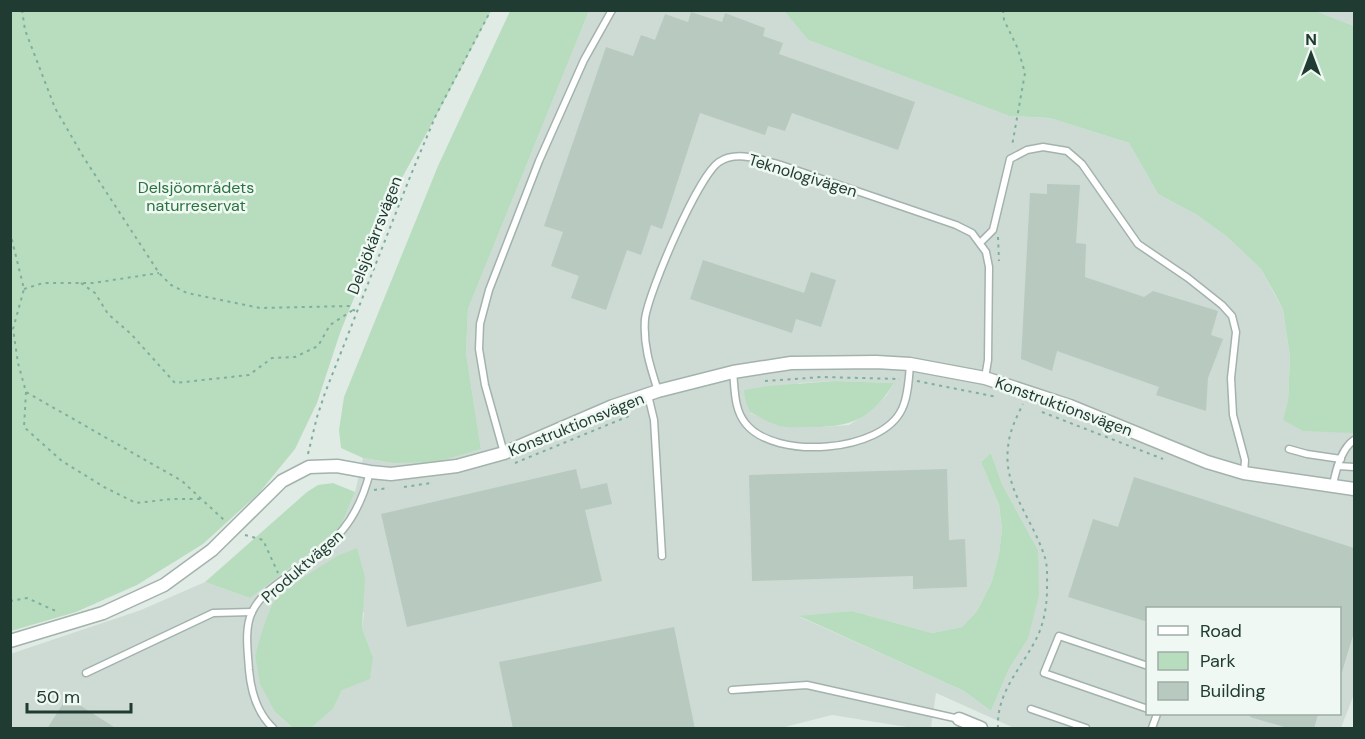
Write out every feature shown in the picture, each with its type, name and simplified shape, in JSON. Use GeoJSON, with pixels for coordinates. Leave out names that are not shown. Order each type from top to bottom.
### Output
{"type":"FeatureCollection","features":[{"type":"Feature","properties":{"kind":"street","name":"Konstruktionsvägen"},"geometry":{"type":"LineString","coordinates":[[10,641],[103,613],[164,585],[212,550],[282,481],[309,467],[337,466],[391,474],[457,466],[504,453],[612,406],[653,393],[733,372],[817,362],[864,361],[910,364],[985,378],[1070,406],[1207,462],[1244,473],[1354,489]]}},
{"type":"Feature","properties":{"kind":"street"},"geometry":{"type":"LineString","coordinates":[[959,719],[981,729]]}},
{"type":"Feature","properties":{"kind":"lane"},"geometry":{"type":"LineString","coordinates":[[504,453],[485,385],[479,349],[480,324],[489,290],[539,161],[584,60],[612,10]]}},
{"type":"Feature","properties":{"kind":"lane"},"geometry":{"type":"LineString","coordinates":[[985,378],[988,360],[989,267],[986,252],[980,243],[993,230],[1010,159],[1027,150],[1043,147],[1068,151],[1083,164],[1138,244],[1188,278],[1232,316],[1236,332],[1231,378],[1233,415],[1245,460],[1244,473]]}},
{"type":"Feature","properties":{"kind":"lane","name":"Teknologivägen"},"geometry":{"type":"LineString","coordinates":[[662,556],[653,393],[646,353],[645,317],[660,273],[694,197],[708,173],[719,162],[733,157],[752,157],[781,165],[956,225],[972,233],[980,243]]}},
{"type":"Feature","properties":{"kind":"lane"},"geometry":{"type":"LineString","coordinates":[[733,372],[737,411],[747,426],[764,438],[787,445],[845,445],[889,426],[902,410],[910,364]]}},
{"type":"Feature","properties":{"kind":"lane"},"geometry":{"type":"LineString","coordinates":[[1333,485],[1346,446],[1354,440]]}},
{"type":"Feature","properties":{"kind":"lane"},"geometry":{"type":"LineString","coordinates":[[1289,449],[1341,459]]}},
{"type":"Feature","properties":{"kind":"lane"},"geometry":{"type":"LineString","coordinates":[[1338,466],[1354,467]]}},
{"type":"Feature","properties":{"kind":"lane","name":"Produktvägen"},"geometry":{"type":"LineString","coordinates":[[273,729],[254,700],[250,678],[247,650],[248,625],[252,612],[268,591],[343,532],[361,503],[370,472]]}},
{"type":"Feature","properties":{"kind":"lane"},"geometry":{"type":"LineString","coordinates":[[86,673],[213,613],[252,612]]}},
{"type":"Feature","properties":{"kind":"lane"},"geometry":{"type":"LineString","coordinates":[[1146,665],[1059,636],[1044,673],[1146,708]]}},
{"type":"Feature","properties":{"kind":"lane"},"geometry":{"type":"LineString","coordinates":[[732,690],[807,685],[959,719]]}},
{"type":"Feature","properties":{"kind":"lane"},"geometry":{"type":"LineString","coordinates":[[1031,710],[1086,729]]}},
{"type":"Feature","properties":{"kind":"path"},"geometry":{"type":"LineString","coordinates":[[22,10],[25,30],[55,108],[84,158],[159,273],[171,285],[187,293],[260,308],[350,306],[352,310],[358,311]]}},
{"type":"Feature","properties":{"kind":"path","name":"Delsjökärrsvägen"},"geometry":{"type":"LineString","coordinates":[[309,467],[308,457],[317,417],[436,115],[491,10]]}},
{"type":"Feature","properties":{"kind":"path"},"geometry":{"type":"LineString","coordinates":[[1003,10],[1004,20],[1018,49],[1025,73],[1010,159]]}},
{"type":"Feature","properties":{"kind":"path"},"geometry":{"type":"LineString","coordinates":[[993,230],[999,239],[999,261]]}},
{"type":"Feature","properties":{"kind":"path"},"geometry":{"type":"LineString","coordinates":[[10,232],[24,290],[13,329],[18,363],[26,392],[24,427],[62,461],[136,503],[172,499],[202,500]]}},
{"type":"Feature","properties":{"kind":"path"},"geometry":{"type":"LineString","coordinates":[[24,290],[43,283],[81,283],[159,273]]}},
{"type":"Feature","properties":{"kind":"path"},"geometry":{"type":"LineString","coordinates":[[81,283],[95,293],[108,314],[131,334],[175,383],[249,375],[272,358],[295,357],[318,346],[330,325],[352,310]]}},
{"type":"Feature","properties":{"kind":"path"},"geometry":{"type":"LineString","coordinates":[[10,316],[17,312]]}},
{"type":"Feature","properties":{"kind":"path"},"geometry":{"type":"LineString","coordinates":[[998,729],[999,710],[1007,687],[1039,633],[1046,608],[1045,556],[1013,485],[1007,459],[1011,432],[1027,391]]}},
{"type":"Feature","properties":{"kind":"path"},"geometry":{"type":"LineString","coordinates":[[26,392],[182,481],[240,534],[263,540],[282,580]]}},
{"type":"Feature","properties":{"kind":"path"},"geometry":{"type":"LineString","coordinates":[[10,601],[27,598],[57,612]]}},
{"type":"Feature","properties":{"kind":"shaded area"},"geometry":{"type":"Polygon","coordinates":[[[589,11],[784,11],[808,40],[1009,116],[1050,118],[1129,143],[1158,194],[1197,215],[1226,236],[1261,269],[1283,310],[1290,357],[1288,401],[1354,433],[1354,694],[1341,728],[1014,728],[936,693],[931,728],[913,728],[832,715],[781,728],[311,728],[333,709],[342,690],[373,657],[362,628],[364,613],[305,577],[285,589],[272,604],[255,655],[275,712],[293,728],[11,728],[10,654],[141,610],[205,582],[250,598],[341,526],[355,492],[363,458],[393,463],[481,449],[466,353],[468,309],[589,11]],[[835,381],[799,383],[750,413],[785,427],[849,425],[871,411],[887,395],[894,383],[835,381]],[[991,453],[981,462],[999,505],[1002,529],[999,554],[992,581],[977,611],[962,627],[932,633],[852,611],[800,617],[964,691],[991,711],[1009,669],[1028,639],[1038,550],[1002,484],[991,453]]]}},
{"type":"Feature","properties":{"kind":"shaded area"},"geometry":{"type":"Polygon","coordinates":[[[1316,11],[1354,11],[1354,26],[1316,11]]]}},
{"type":"Feature","properties":{"kind":"green space","name":"Delsjöområdets naturreservat"},"geometry":{"type":"Polygon","coordinates":[[[11,10],[491,11],[403,176],[340,333],[317,403],[295,449],[259,493],[203,544],[137,585],[76,612],[11,631],[11,10]]]}},
{"type":"Feature","properties":{"kind":"green space"},"geometry":{"type":"Polygon","coordinates":[[[510,11],[589,11],[468,309],[466,353],[481,449],[436,462],[393,463],[363,458],[341,448],[339,430],[344,397],[438,166],[510,11]]]}},
{"type":"Feature","properties":{"kind":"green space"},"geometry":{"type":"Polygon","coordinates":[[[784,11],[1316,11],[1354,26],[1354,433],[1303,431],[1283,420],[1288,401],[1290,357],[1283,310],[1275,294],[1261,269],[1226,236],[1197,215],[1158,194],[1129,143],[1050,118],[1009,116],[808,40],[784,11]]]}},
{"type":"Feature","properties":{"kind":"green space"},"geometry":{"type":"Polygon","coordinates":[[[835,381],[894,383],[886,395],[868,413],[836,426],[781,426],[750,412],[745,399],[744,390],[835,381]]]}},
{"type":"Feature","properties":{"kind":"green space"},"geometry":{"type":"Polygon","coordinates":[[[991,453],[1002,484],[1038,550],[1039,595],[1028,639],[1009,669],[991,711],[964,691],[799,616],[852,611],[932,633],[962,627],[977,611],[992,581],[999,554],[1002,529],[999,505],[981,462],[991,453]]]}},
{"type":"Feature","properties":{"kind":"green space"},"geometry":{"type":"Polygon","coordinates":[[[333,483],[355,492],[341,526],[316,548],[250,598],[205,582],[307,492],[318,485],[333,483]]]}},
{"type":"Feature","properties":{"kind":"green space"},"geometry":{"type":"Polygon","coordinates":[[[357,548],[365,577],[362,628],[373,657],[370,679],[342,690],[333,709],[311,728],[293,728],[275,712],[260,684],[255,655],[263,628],[272,604],[285,589],[337,556],[357,548]]]}},
{"type":"Feature","properties":{"kind":"building"},"geometry":{"type":"Polygon","coordinates":[[[691,12],[722,22],[725,13],[765,28],[763,36],[783,43],[779,54],[915,102],[898,150],[792,113],[785,131],[768,126],[765,135],[700,113],[662,229],[651,225],[641,255],[627,250],[606,310],[571,298],[579,276],[551,266],[563,232],[544,226],[606,47],[633,56],[641,35],[655,40],[665,14],[688,22],[691,12]]]}},
{"type":"Feature","properties":{"kind":"building"},"geometry":{"type":"Polygon","coordinates":[[[1047,184],[1080,185],[1076,243],[1086,244],[1085,277],[1144,297],[1153,291],[1218,311],[1211,335],[1223,339],[1208,378],[1206,411],[1156,395],[1159,387],[1057,351],[1052,371],[1021,359],[1030,193],[1047,194],[1047,184]]]}},
{"type":"Feature","properties":{"kind":"building"},"geometry":{"type":"Polygon","coordinates":[[[703,260],[804,293],[811,272],[836,280],[821,327],[796,319],[792,333],[690,299],[703,260]]]}},
{"type":"Feature","properties":{"kind":"building"},"geometry":{"type":"Polygon","coordinates":[[[576,469],[581,489],[607,483],[612,504],[585,510],[602,581],[407,627],[381,514],[576,469]]]}},
{"type":"Feature","properties":{"kind":"building"},"geometry":{"type":"Polygon","coordinates":[[[947,469],[949,540],[965,539],[967,587],[913,589],[913,576],[752,581],[749,475],[947,469]]]}},
{"type":"Feature","properties":{"kind":"building"},"geometry":{"type":"Polygon","coordinates":[[[1134,477],[1354,548],[1354,632],[1342,672],[1341,607],[1146,607],[1146,621],[1068,597],[1093,519],[1118,527],[1134,477]]]}},
{"type":"Feature","properties":{"kind":"building"},"geometry":{"type":"Polygon","coordinates":[[[674,627],[695,729],[513,729],[499,662],[674,627]]]}},
{"type":"Feature","properties":{"kind":"building"},"geometry":{"type":"Polygon","coordinates":[[[67,697],[117,729],[47,729],[67,697]]]}},
{"type":"Feature","properties":{"kind":"building"},"geometry":{"type":"Polygon","coordinates":[[[1251,715],[1318,715],[1314,729],[1291,729],[1250,717],[1251,715]]]}}]}
